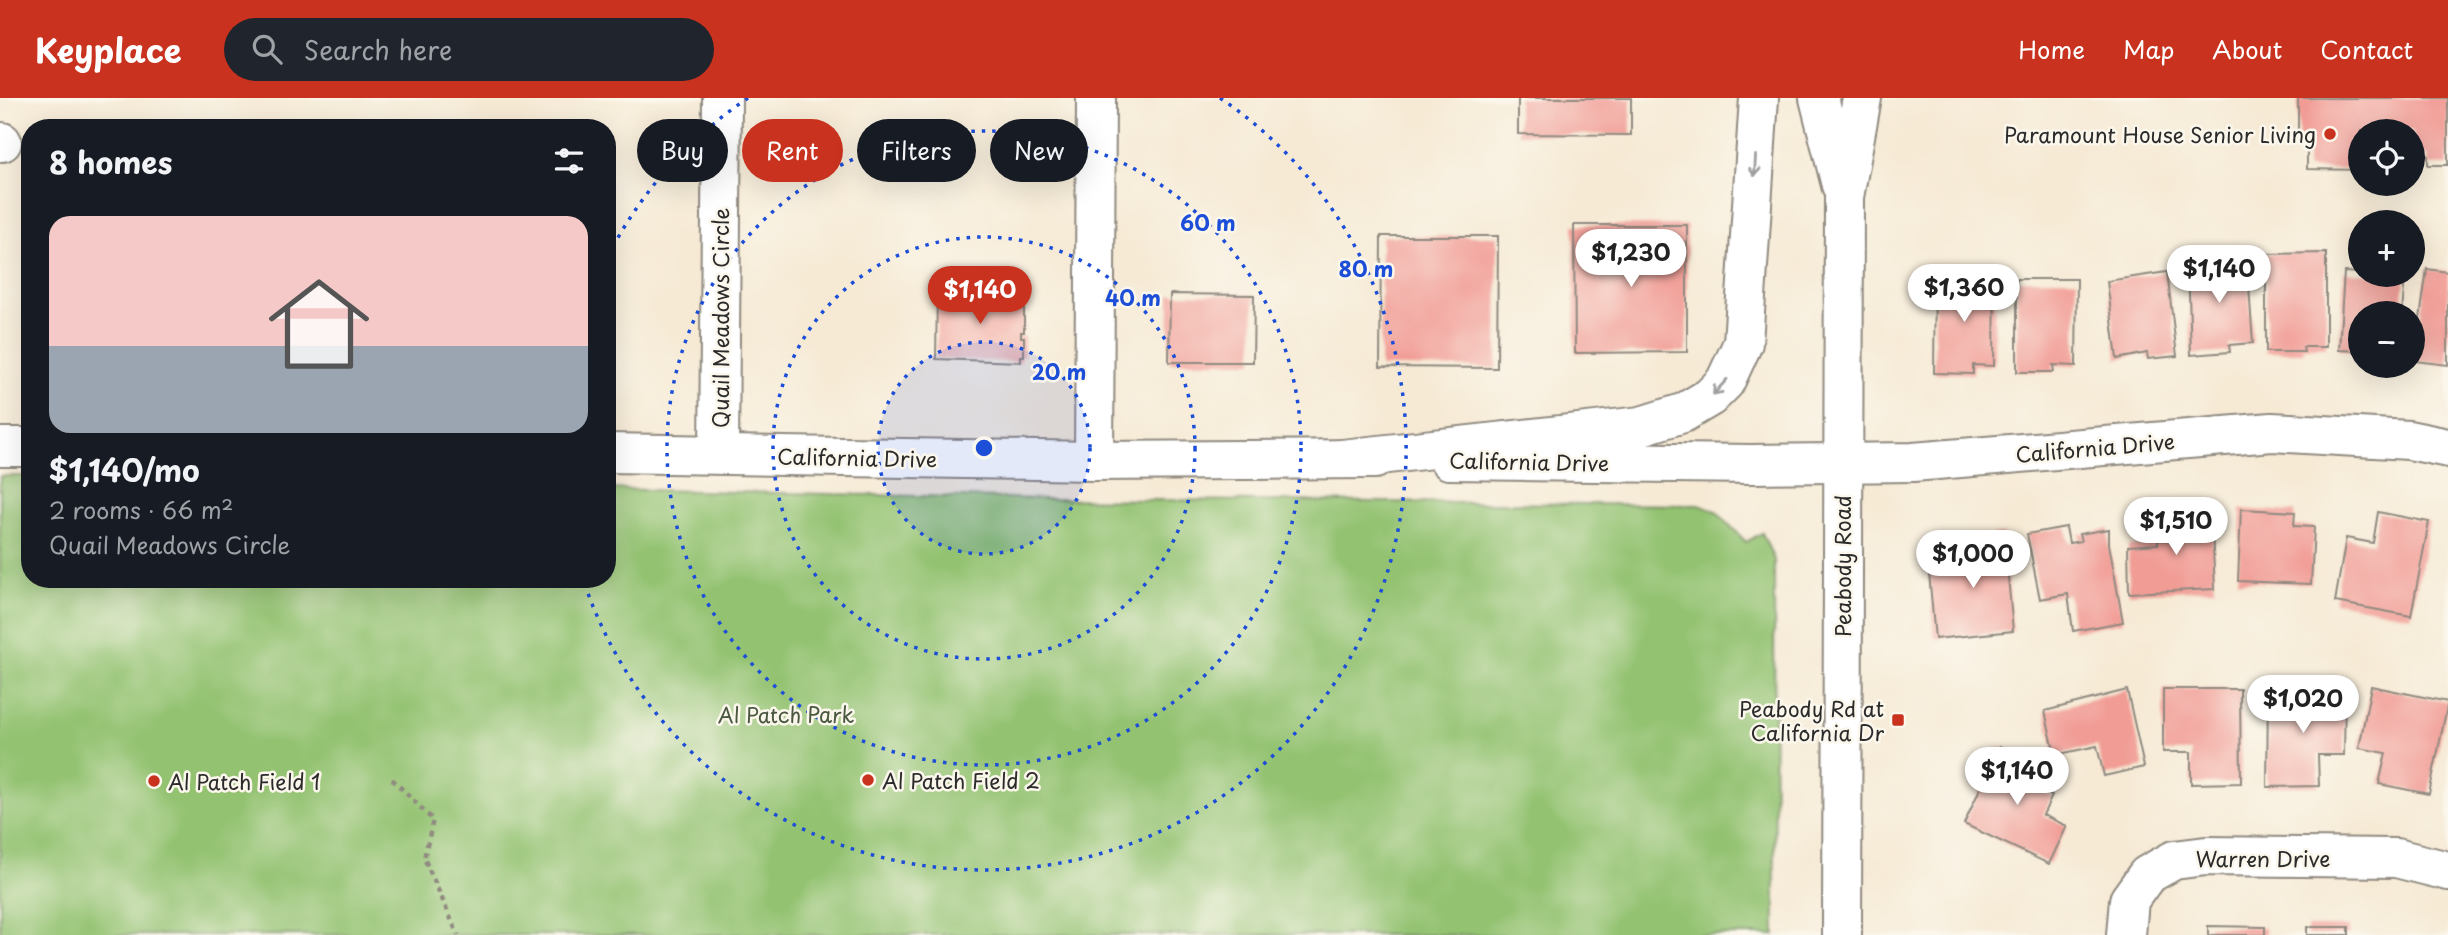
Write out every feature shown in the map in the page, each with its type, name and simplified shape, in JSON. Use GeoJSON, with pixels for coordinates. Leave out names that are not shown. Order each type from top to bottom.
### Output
{"type":"FeatureCollection","features":[{"type":"Feature","properties":{"kind":"street","name":"Quail Meadows Circle"},"geometry":{"type":"LineString","coordinates":[[719,454],[722,98]]}},
{"type":"Feature","properties":{"kind":"street"},"geometry":{"type":"LineString","coordinates":[[1094,461],[1096,98]]}},
{"type":"Feature","properties":{"kind":"street"},"geometry":{"type":"LineString","coordinates":[[1342,459],[1641,426],[1683,413],[1710,397],[1725,382],[1743,343],[1759,98]]}},
{"type":"Feature","properties":{"kind":"street","name":"Peabody Road"},"geometry":{"type":"LineString","coordinates":[[1819,98],[1844,197]]}},
{"type":"Feature","properties":{"kind":"street","name":"Peabody Road"},"geometry":{"type":"LineString","coordinates":[[1842,935],[1844,197],[1862,98]]}},
{"type":"Feature","properties":{"kind":"street","name":"California Drive"},"geometry":{"type":"LineString","coordinates":[[616,453],[1094,461],[1342,459],[1843,464],[1913,462],[2272,432],[2409,440],[2448,448]]}},
{"type":"Feature","properties":{"kind":"street"},"geometry":{"type":"LineString","coordinates":[[0,447],[21,447]]}},
{"type":"Feature","properties":{"kind":"street","name":"Warren Drive"},"geometry":{"type":"LineString","coordinates":[[2126,935],[2129,900],[2147,875],[2174,860],[2206,856],[2396,858],[2448,871]]}},
{"type":"Feature","properties":{"kind":"path"},"geometry":{"type":"LineString","coordinates":[[392,779],[433,820],[424,858],[458,935]]}},
{"type":"Feature","properties":{"kind":"green space","name":"Al Patch Park"},"geometry":{"type":"Polygon","coordinates":[[[0,476],[21,476],[21,588],[616,588],[616,489],[1047,499],[1700,505],[1716,511],[1746,542],[1762,533],[1774,560],[1775,935],[0,935],[0,476]]]}},
{"type":"Feature","properties":{"kind":"building"},"geometry":{"type":"Polygon","coordinates":[[[1518,98],[1631,98],[1631,135],[1518,134],[1518,98]]]}},
{"type":"Feature","properties":{"kind":"building","name":"Paramount House Senior Living"},"geometry":{"type":"Polygon","coordinates":[[[2298,98],[2448,98],[2448,165],[2428,165],[2428,155],[2425,155],[2425,119],[2348,119],[2348,170],[2307,169],[2307,138],[2298,138],[2298,98]]]}},
{"type":"Feature","properties":{"kind":"building"},"geometry":{"type":"Polygon","coordinates":[[[1574,225],[1687,225],[1687,352],[1575,353],[1574,225]]]}},
{"type":"Feature","properties":{"kind":"building"},"geometry":{"type":"Polygon","coordinates":[[[1381,236],[1498,236],[1497,368],[1380,367],[1381,236]]]}},
{"type":"Feature","properties":{"kind":"building"},"geometry":{"type":"Polygon","coordinates":[[[2326,253],[2326,347],[2303,347],[2304,352],[2266,352],[2266,254],[2326,253]]]}},
{"type":"Feature","properties":{"kind":"building"},"geometry":{"type":"Polygon","coordinates":[[[2247,258],[2253,343],[2229,345],[2230,352],[2191,355],[2188,262],[2247,258]]]}},
{"type":"Feature","properties":{"kind":"building"},"geometry":{"type":"Polygon","coordinates":[[[2427,269],[2448,272],[2448,365],[2425,362],[2425,301],[2422,301],[2427,269]]]}},
{"type":"Feature","properties":{"kind":"building"},"geometry":{"type":"Polygon","coordinates":[[[2167,272],[2177,356],[2148,359],[2147,353],[2117,359],[2107,281],[2167,272]]]}},
{"type":"Feature","properties":{"kind":"building"},"geometry":{"type":"Polygon","coordinates":[[[2344,272],[2348,272],[2348,287],[2404,287],[2403,301],[2348,301],[2348,350],[2339,350],[2344,272]]]}},
{"type":"Feature","properties":{"kind":"building"},"geometry":{"type":"Polygon","coordinates":[[[1935,278],[1995,278],[1994,366],[1973,365],[1973,374],[1934,373],[1935,278]]]}},
{"type":"Feature","properties":{"kind":"building"},"geometry":{"type":"Polygon","coordinates":[[[2017,279],[2077,279],[2076,366],[2053,365],[2054,372],[2017,372],[2017,279]]]}},
{"type":"Feature","properties":{"kind":"building"},"geometry":{"type":"Polygon","coordinates":[[[1024,292],[1024,332],[1021,332],[1021,337],[1024,337],[1024,356],[1021,356],[1021,362],[936,359],[937,293],[1024,292]]]}},
{"type":"Feature","properties":{"kind":"building"},"geometry":{"type":"Polygon","coordinates":[[[1170,294],[1254,295],[1253,362],[1169,362],[1170,294]]]}},
{"type":"Feature","properties":{"kind":"building"},"geometry":{"type":"Polygon","coordinates":[[[2241,509],[2295,512],[2294,526],[2314,527],[2311,584],[2238,581],[2241,509]]]}},
{"type":"Feature","properties":{"kind":"building"},"geometry":{"type":"Polygon","coordinates":[[[2211,511],[2215,589],[2129,593],[2128,546],[2158,544],[2158,540],[2169,540],[2169,513],[2211,511]]]}},
{"type":"Feature","properties":{"kind":"building"},"geometry":{"type":"Polygon","coordinates":[[[2378,512],[2429,522],[2411,616],[2335,602],[2346,538],[2373,543],[2378,512]]]}},
{"type":"Feature","properties":{"kind":"building"},"geometry":{"type":"Polygon","coordinates":[[[2066,527],[2069,543],[2081,541],[2079,534],[2109,529],[2109,544],[2123,622],[2073,631],[2068,594],[2040,599],[2027,534],[2066,527]]]}},
{"type":"Feature","properties":{"kind":"building"},"geometry":{"type":"Polygon","coordinates":[[[2004,534],[2013,631],[1935,639],[1929,573],[1957,570],[1953,539],[2004,534]]]}},
{"type":"Feature","properties":{"kind":"building"},"geometry":{"type":"Polygon","coordinates":[[[2371,686],[2448,702],[2429,794],[2379,784],[2386,753],[2359,748],[2371,686]]]}},
{"type":"Feature","properties":{"kind":"building"},"geometry":{"type":"Polygon","coordinates":[[[2163,689],[2240,689],[2241,783],[2191,784],[2191,752],[2163,752],[2163,689]]]}},
{"type":"Feature","properties":{"kind":"building"},"geometry":{"type":"Polygon","coordinates":[[[2127,690],[2144,767],[2104,776],[2097,746],[2055,755],[2045,711],[2127,690]]]}},
{"type":"Feature","properties":{"kind":"building"},"geometry":{"type":"Polygon","coordinates":[[[2268,692],[2345,692],[2344,755],[2318,755],[2319,786],[2267,787],[2268,692]]]}},
{"type":"Feature","properties":{"kind":"building"},"geometry":{"type":"Polygon","coordinates":[[[1999,747],[2055,772],[2045,793],[2052,796],[2043,815],[2067,826],[2049,864],[1964,824],[1999,747]]]}},
{"type":"Feature","properties":{"kind":"building"},"geometry":{"type":"Polygon","coordinates":[[[2208,926],[2265,927],[2265,935],[2208,935],[2208,926]]]}},
{"type":"Feature","properties":{"kind":"building"},"geometry":{"type":"Polygon","coordinates":[[[2307,927],[2349,927],[2349,935],[2307,935],[2307,927]]]}},
{"type":"Feature","properties":{"kind":"place","name":"Paramount House Senior Living"},"geometry":{"type":"Point","coordinates":[2330,134]}},
{"type":"Feature","properties":{"kind":"place","name":"Peabody Rd at California Dr"},"geometry":{"type":"Point","coordinates":[1898,720]}},
{"type":"Feature","properties":{"kind":"place","name":"Al Patch Field 2"},"geometry":{"type":"Point","coordinates":[868,780]}},
{"type":"Feature","properties":{"kind":"place","name":"Al Patch Field 1"},"geometry":{"type":"Point","coordinates":[154,781]}}]}
